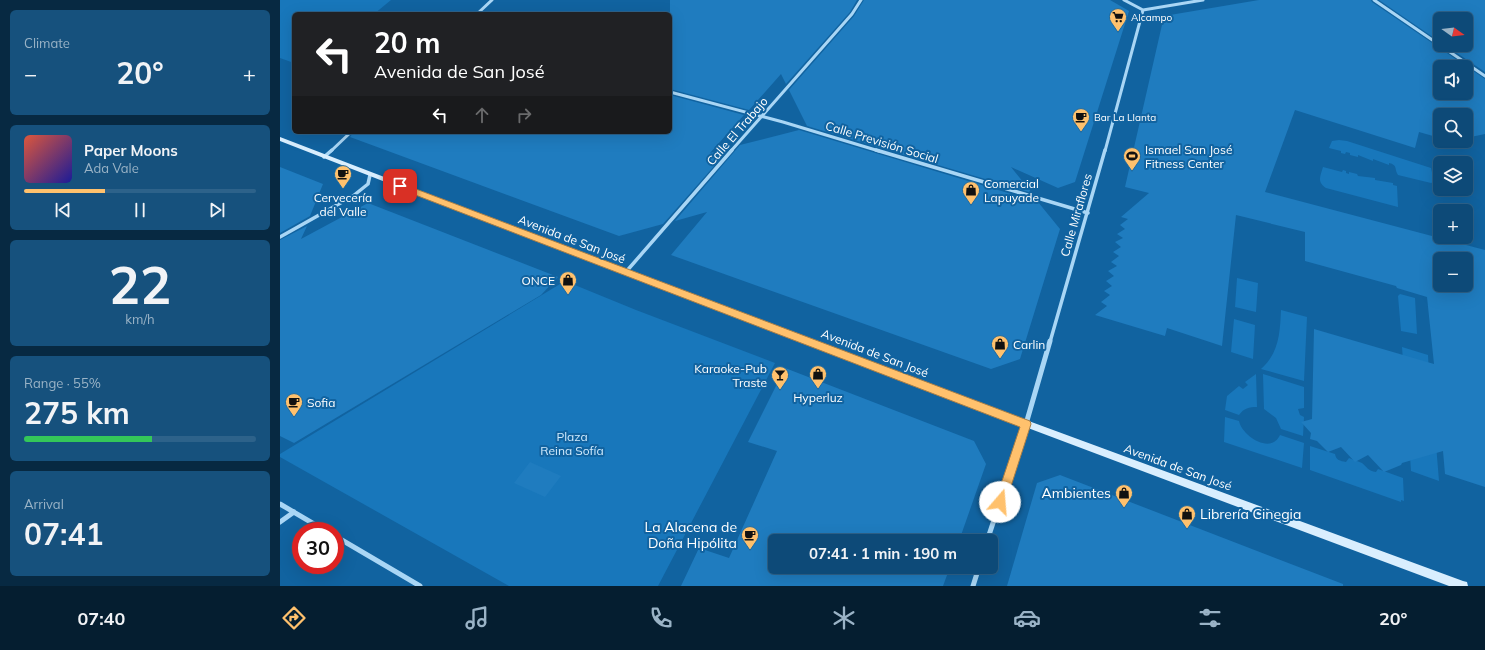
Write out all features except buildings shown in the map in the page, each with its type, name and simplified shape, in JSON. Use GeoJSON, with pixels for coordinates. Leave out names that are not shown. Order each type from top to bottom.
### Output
{"type":"FeatureCollection","features":[{"type":"Feature","properties":{"kind":"main road","name":"Avenida de San José"},"geometry":{"type":"LineString","coordinates":[[280,139],[626,273],[1026,424],[1463,586]]}},
{"type":"Feature","properties":{"kind":"street"},"geometry":{"type":"LineString","coordinates":[[479,12],[492,0]]}},
{"type":"Feature","properties":{"kind":"street","name":"Calle El Trabajo"},"geometry":{"type":"LineString","coordinates":[[626,273],[649,244],[847,20],[861,0]]}},
{"type":"Feature","properties":{"kind":"street"},"geometry":{"type":"LineString","coordinates":[[1124,0],[1143,10],[1203,0]]}},
{"type":"Feature","properties":{"kind":"street"},"geometry":{"type":"LineString","coordinates":[[1374,0],[1485,76]]}},
{"type":"Feature","properties":{"kind":"street","name":"Calle Miraflores"},"geometry":{"type":"LineString","coordinates":[[989,534],[1026,424],[1088,213],[1143,10]]}},
{"type":"Feature","properties":{"kind":"street","name":"Calle Previsión Social"},"geometry":{"type":"LineString","coordinates":[[672,93],[762,116],[1088,213]]}},
{"type":"Feature","properties":{"kind":"street"},"geometry":{"type":"LineString","coordinates":[[324,157],[350,134]]}},
{"type":"Feature","properties":{"kind":"street"},"geometry":{"type":"LineString","coordinates":[[280,237],[357,194],[368,184],[370,175]]}},
{"type":"Feature","properties":{"kind":"street"},"geometry":{"type":"LineString","coordinates":[[280,504],[311,522]]}},
{"type":"Feature","properties":{"kind":"street"},"geometry":{"type":"LineString","coordinates":[[280,522],[294,512]]}},
{"type":"Feature","properties":{"kind":"street"},"geometry":{"type":"LineString","coordinates":[[344,541],[420,586]]}},
{"type":"Feature","properties":{"kind":"street"},"geometry":{"type":"LineString","coordinates":[[972,586],[976,574]]}},
{"type":"Feature","properties":{"kind":"green space"},"geometry":{"type":"Polygon","coordinates":[[[280,0],[391,0],[376,12],[292,12],[292,62],[280,58],[280,0]]]}},
{"type":"Feature","properties":{"kind":"green space"},"geometry":{"type":"Polygon","coordinates":[[[1332,141],[1347,141],[1431,168],[1433,182],[1398,175],[1395,166],[1389,163],[1389,165],[1358,155],[1358,157],[1350,155],[1350,153],[1346,152],[1345,154],[1341,153],[1341,151],[1329,148],[1332,141]]]}},
{"type":"Feature","properties":{"kind":"green space"},"geometry":{"type":"Polygon","coordinates":[[[1323,167],[1342,172],[1343,170],[1349,174],[1349,172],[1357,174],[1358,176],[1375,178],[1375,180],[1393,183],[1393,185],[1397,186],[1398,207],[1326,188],[1320,181],[1323,167]]]}},
{"type":"Feature","properties":{"kind":"green space"},"geometry":{"type":"Polygon","coordinates":[[[1237,278],[1258,283],[1256,312],[1235,307],[1237,278]]]}},
{"type":"Feature","properties":{"kind":"green space","name":"Plaza Reina Sofía"},"geometry":{"type":"Polygon","coordinates":[[[565,281],[775,363],[658,586],[509,586],[280,457],[280,454],[565,281]]]}},
{"type":"Feature","properties":{"kind":"green space"},"geometry":{"type":"Polygon","coordinates":[[[1400,294],[1415,298],[1417,334],[1401,331],[1398,296],[1400,294]]]}},
{"type":"Feature","properties":{"kind":"green space"},"geometry":{"type":"Polygon","coordinates":[[[1281,310],[1307,317],[1304,381],[1261,369],[1272,356],[1275,349],[1279,335],[1281,310]]]}},
{"type":"Feature","properties":{"kind":"green space"},"geometry":{"type":"Polygon","coordinates":[[[1234,319],[1255,325],[1253,359],[1231,352],[1234,319]]]}},
{"type":"Feature","properties":{"kind":"green space"},"geometry":{"type":"Polygon","coordinates":[[[1402,347],[1428,355],[1430,397],[1405,389],[1402,347]]]}},
{"type":"Feature","properties":{"kind":"green space"},"geometry":{"type":"Polygon","coordinates":[[[1256,374],[1257,407],[1247,408],[1239,415],[1225,410],[1227,396],[1239,386],[1243,389],[1248,385],[1245,382],[1256,374]]]}},
{"type":"Feature","properties":{"kind":"green space"},"geometry":{"type":"Polygon","coordinates":[[[1263,374],[1304,387],[1304,408],[1298,409],[1300,415],[1304,417],[1303,436],[1281,429],[1276,418],[1264,409],[1263,374]]]}},
{"type":"Feature","properties":{"kind":"green space"},"geometry":{"type":"Polygon","coordinates":[[[1407,409],[1435,432],[1439,481],[1411,471],[1407,409]]]}},
{"type":"Feature","properties":{"kind":"green space"},"geometry":{"type":"Polygon","coordinates":[[[1225,417],[1239,421],[1245,432],[1257,441],[1270,443],[1276,441],[1280,435],[1304,443],[1302,468],[1224,442],[1225,417]]]}},
{"type":"Feature","properties":{"kind":"green space"},"geometry":{"type":"Polygon","coordinates":[[[1310,446],[1335,454],[1336,458],[1340,461],[1346,462],[1349,458],[1362,463],[1371,471],[1376,472],[1378,469],[1403,478],[1404,501],[1401,500],[1401,502],[1310,470],[1310,446]]]}},
{"type":"Feature","properties":{"kind":"place","name":"Alcampo"},"geometry":{"type":"Point","coordinates":[1118,32]}},
{"type":"Feature","properties":{"kind":"place","name":"Bar La Llanta"},"geometry":{"type":"Point","coordinates":[1081,132]}},
{"type":"Feature","properties":{"kind":"place","name":"Ismael San José Fitness Center"},"geometry":{"type":"Point","coordinates":[1132,171]}},
{"type":"Feature","properties":{"kind":"place","name":"Cervecería del Valle"},"geometry":{"type":"Point","coordinates":[343,189]}},
{"type":"Feature","properties":{"kind":"place","name":"Comercial Lapuyade"},"geometry":{"type":"Point","coordinates":[971,205]}},
{"type":"Feature","properties":{"kind":"place","name":"ONCE"},"geometry":{"type":"Point","coordinates":[568,295]}},
{"type":"Feature","properties":{"kind":"place","name":"Carlin"},"geometry":{"type":"Point","coordinates":[1000,359]}},
{"type":"Feature","properties":{"kind":"place","name":"Hyperluz"},"geometry":{"type":"Point","coordinates":[818,389]}},
{"type":"Feature","properties":{"kind":"place","name":"Karaoke-Pub Traste"},"geometry":{"type":"Point","coordinates":[780,390]}},
{"type":"Feature","properties":{"kind":"place","name":"Sofia"},"geometry":{"type":"Point","coordinates":[294,417]}},
{"type":"Feature","properties":{"kind":"place","name":"Ambientes"},"geometry":{"type":"Point","coordinates":[1124,508]}},
{"type":"Feature","properties":{"kind":"place","name":"Librería Cinegia"},"geometry":{"type":"Point","coordinates":[1187,529]}},
{"type":"Feature","properties":{"kind":"place","name":"La Alacena de Doña Hipólita"},"geometry":{"type":"Point","coordinates":[750,550]}},
{"type":"Feature","properties":{"kind":"route"},"geometry":{"type":"LineString","coordinates":[[400,186],[1026,424],[1000,502]]}}]}
